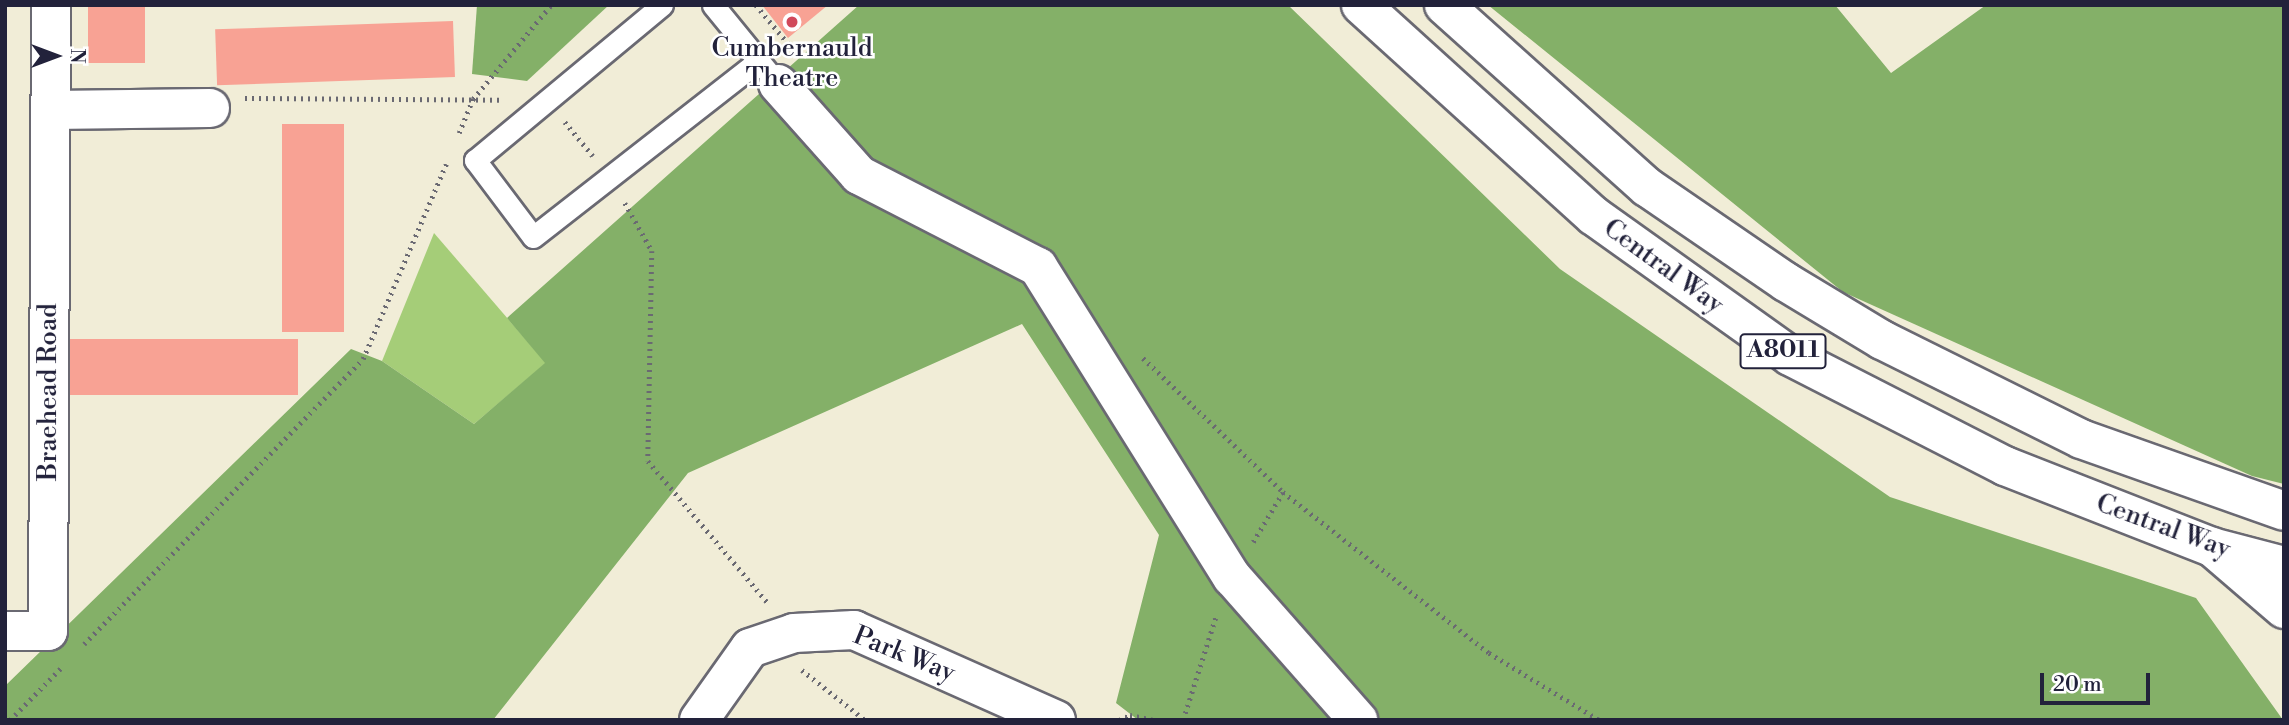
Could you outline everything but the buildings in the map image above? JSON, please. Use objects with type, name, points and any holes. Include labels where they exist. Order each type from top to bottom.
[{"type":"street","name":"Braehead Road","points":[[5,631],[48,631],[51,5]]},
{"type":"street","name":"Central Way","points":[[1361,5],[1594,216],[1790,356],[2005,466],[2211,547],[2284,566]]},
{"type":"street","name":"Central Way","points":[[1444,5],[1647,187],[1797,289],[2081,439],[2284,511]]},
{"type":"street","points":[[779,68],[859,176],[1038,267],[1232,577],[1358,720]]},
{"type":"street","points":[[51,110],[225,104]]},
{"type":"street","points":[[2211,547],[2284,608]]},
{"type":"street","name":"Park Way","points":[[699,720],[750,648],[794,633],[854,630],[1056,720]]},
{"type":"lane","points":[[662,5],[549,103],[475,160],[533,237],[611,178],[779,68],[713,5]]},
{"type":"path","points":[[77,652],[363,359],[473,99],[551,5]]},
{"type":"path","points":[[756,5],[779,68]]},
{"type":"path","points":[[225,104],[473,99],[549,103],[611,178],[652,251],[648,461],[794,633],[802,670],[865,720]]},
{"type":"path","points":[[1283,492],[1489,653],[1600,720]]},
{"type":"path","points":[[10,720],[67,661]]},
{"type":"path","points":[[1119,720],[1130,715],[1153,720]]},
{"type":"green space","points":[[477,5],[609,5],[527,81],[472,74]]},
{"type":"green space","points":[[859,5],[1288,5],[1560,269],[1890,497],[2196,598],[2283,720],[1138,720],[1116,703],[1159,535],[1022,324],[688,473],[493,720],[5,720],[5,686],[351,349],[382,361],[474,424],[545,363],[507,318]]},
{"type":"green space","points":[[1488,5],[1835,5],[1891,73],[1986,5],[2284,5],[2284,484],[2252,476],[1843,292]]},
{"type":"green space","points":[[434,233],[546,363],[474,424],[382,361]]},
{"type":"place","name":"Cumbernauld Theatre","points":[[792,22]]}]
